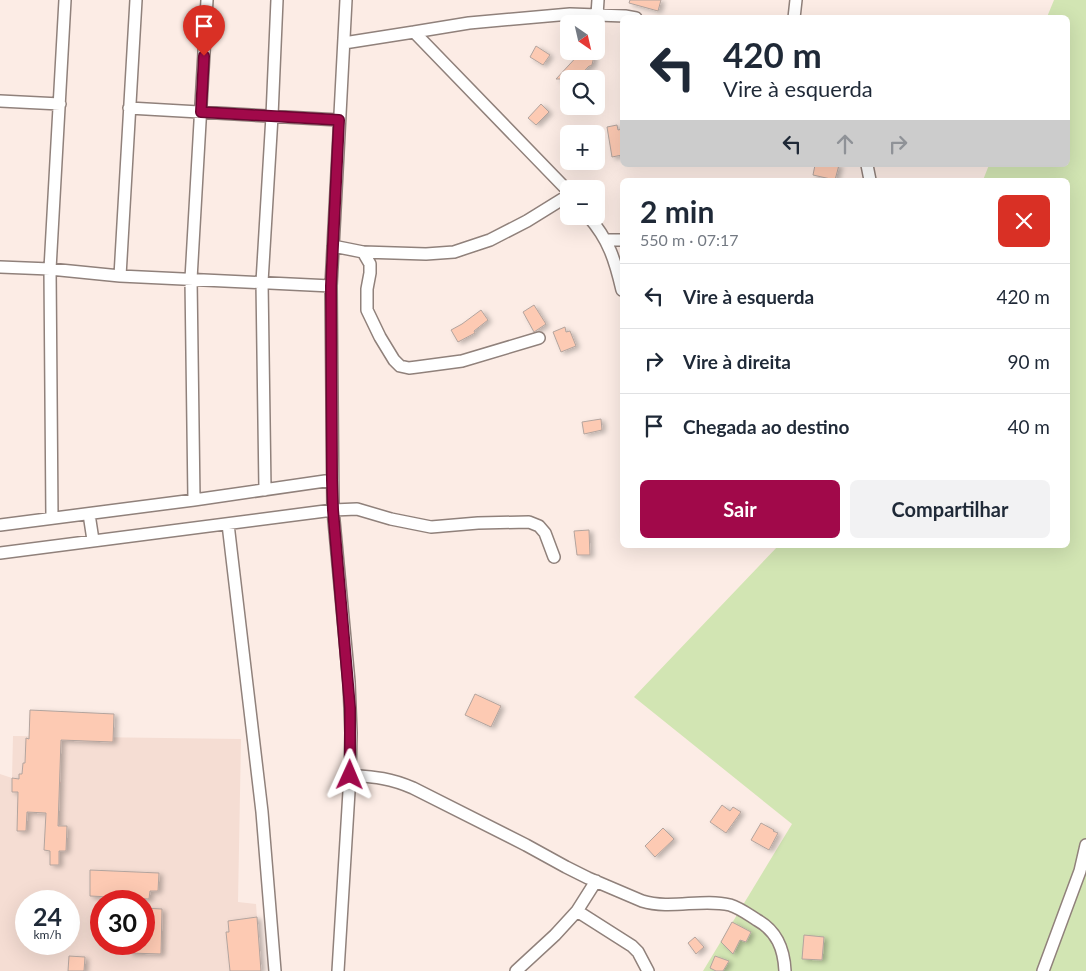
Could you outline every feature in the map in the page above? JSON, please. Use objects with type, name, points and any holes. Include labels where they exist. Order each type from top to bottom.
[{"type":"street","points":[[52,518],[50,269],[65,0]]},
{"type":"street","points":[[120,276],[136,0]]},
{"type":"street","points":[[194,500],[191,279],[207,0]]},
{"type":"street","points":[[265,490],[262,282],[277,0]]},
{"type":"street","points":[[338,971],[350,775],[350,708],[333,510],[331,286],[346,0]]},
{"type":"street","points":[[344,43],[469,23],[570,14],[597,15],[598,0]]},
{"type":"street","points":[[794,15],[796,0]]},
{"type":"street","points":[[605,15],[620,16]]},
{"type":"street","points":[[414,32],[560,184]]},
{"type":"street","points":[[0,101],[60,104]]},
{"type":"street","points":[[129,108],[339,120]]},
{"type":"street","points":[[333,246],[363,252],[426,254],[454,252],[490,240],[526,221],[560,199]]},
{"type":"street","points":[[595,225],[606,240],[620,283]]},
{"type":"street","points":[[606,240],[620,240]]},
{"type":"street","points":[[363,252],[370,264],[367,310],[380,337],[394,360],[400,366],[409,368],[462,361],[539,338]]},
{"type":"street","points":[[0,267],[50,269],[120,276],[331,286]]},
{"type":"street","points":[[0,525],[332,480]]},
{"type":"street","points":[[0,553],[333,510],[358,509],[392,519],[431,527],[478,523],[529,522],[539,526],[545,533],[554,557]]},
{"type":"street","points":[[89,514],[93,540]]},
{"type":"street","points":[[228,524],[262,812],[275,971]]},
{"type":"street","points":[[350,775],[398,781],[566,867],[642,901],[733,906],[765,924],[770,930],[782,950],[786,971]]},
{"type":"street","points":[[1043,971],[1080,872],[1086,845]]},
{"type":"street","points":[[516,971],[555,936],[577,911],[596,881]]},
{"type":"street","points":[[577,911],[632,946],[638,952],[648,971]]},
{"type":"shaded area","points":[[13,736],[241,739],[238,902],[256,904],[261,971],[0,971],[0,774],[12,778]]},
{"type":"green space","points":[[1054,0],[1086,0],[1086,971],[703,971],[792,824],[634,697],[776,548],[1070,548],[1070,178],[984,178],[988,167],[1070,167],[1070,15],[1048,15]]},
{"type":"building","points":[[630,0],[661,0],[658,11],[629,3]]},
{"type":"building","points":[[536,46],[550,55],[543,65],[530,57]]},
{"type":"building","points":[[574,60],[593,60],[592,65],[585,70],[564,70]]},
{"type":"building","points":[[541,104],[549,112],[536,125],[528,118]]},
{"type":"building","points":[[617,125],[618,130],[620,130],[620,155],[612,157],[607,127]]},
{"type":"building","points":[[815,167],[838,167],[836,178],[813,175]]},
{"type":"building","points":[[534,305],[546,324],[534,332],[523,312]]},
{"type":"building","points":[[481,310],[488,320],[474,331],[475,333],[458,342],[451,330]]},
{"type":"building","points":[[565,327],[566,332],[570,331],[576,346],[561,352],[553,332]]},
{"type":"building","points":[[601,419],[602,430],[584,434],[582,422]]},
{"type":"building","points":[[589,530],[590,555],[577,555],[574,531]]},
{"type":"building","points":[[475,694],[501,706],[491,727],[465,715]]},
{"type":"building","points":[[30,710],[114,714],[113,742],[61,740],[58,826],[67,826],[66,851],[59,851],[59,865],[50,865],[50,851],[44,850],[46,813],[27,812],[26,831],[17,831],[18,792],[12,792],[12,778],[19,779],[19,774],[22,774],[23,763],[25,763],[26,738],[29,739]]},
{"type":"building","points":[[722,805],[730,811],[733,807],[741,812],[726,833],[710,822]]},
{"type":"building","points":[[761,823],[778,833],[769,850],[751,840]]},
{"type":"building","points":[[663,828],[674,839],[655,857],[645,846]]},
{"type":"building","points":[[90,870],[159,873],[158,891],[90,890]]},
{"type":"building","points":[[155,909],[162,909],[161,954],[155,954]]},
{"type":"building","points":[[257,917],[261,971],[230,971],[226,932],[229,932],[228,921]]},
{"type":"building","points":[[732,922],[751,932],[746,942],[740,940],[733,954],[721,942]]},
{"type":"building","points":[[804,935],[824,937],[822,960],[802,959]]},
{"type":"building","points":[[695,937],[704,947],[696,954],[688,943]]},
{"type":"building","points":[[69,956],[85,957],[84,971],[68,971]]},
{"type":"building","points":[[715,956],[729,961],[723,971],[716,971],[710,968]]},
{"type":"route","points":[[204,56],[201,112],[339,120],[331,286],[332,480],[350,708],[350,775]]}]
